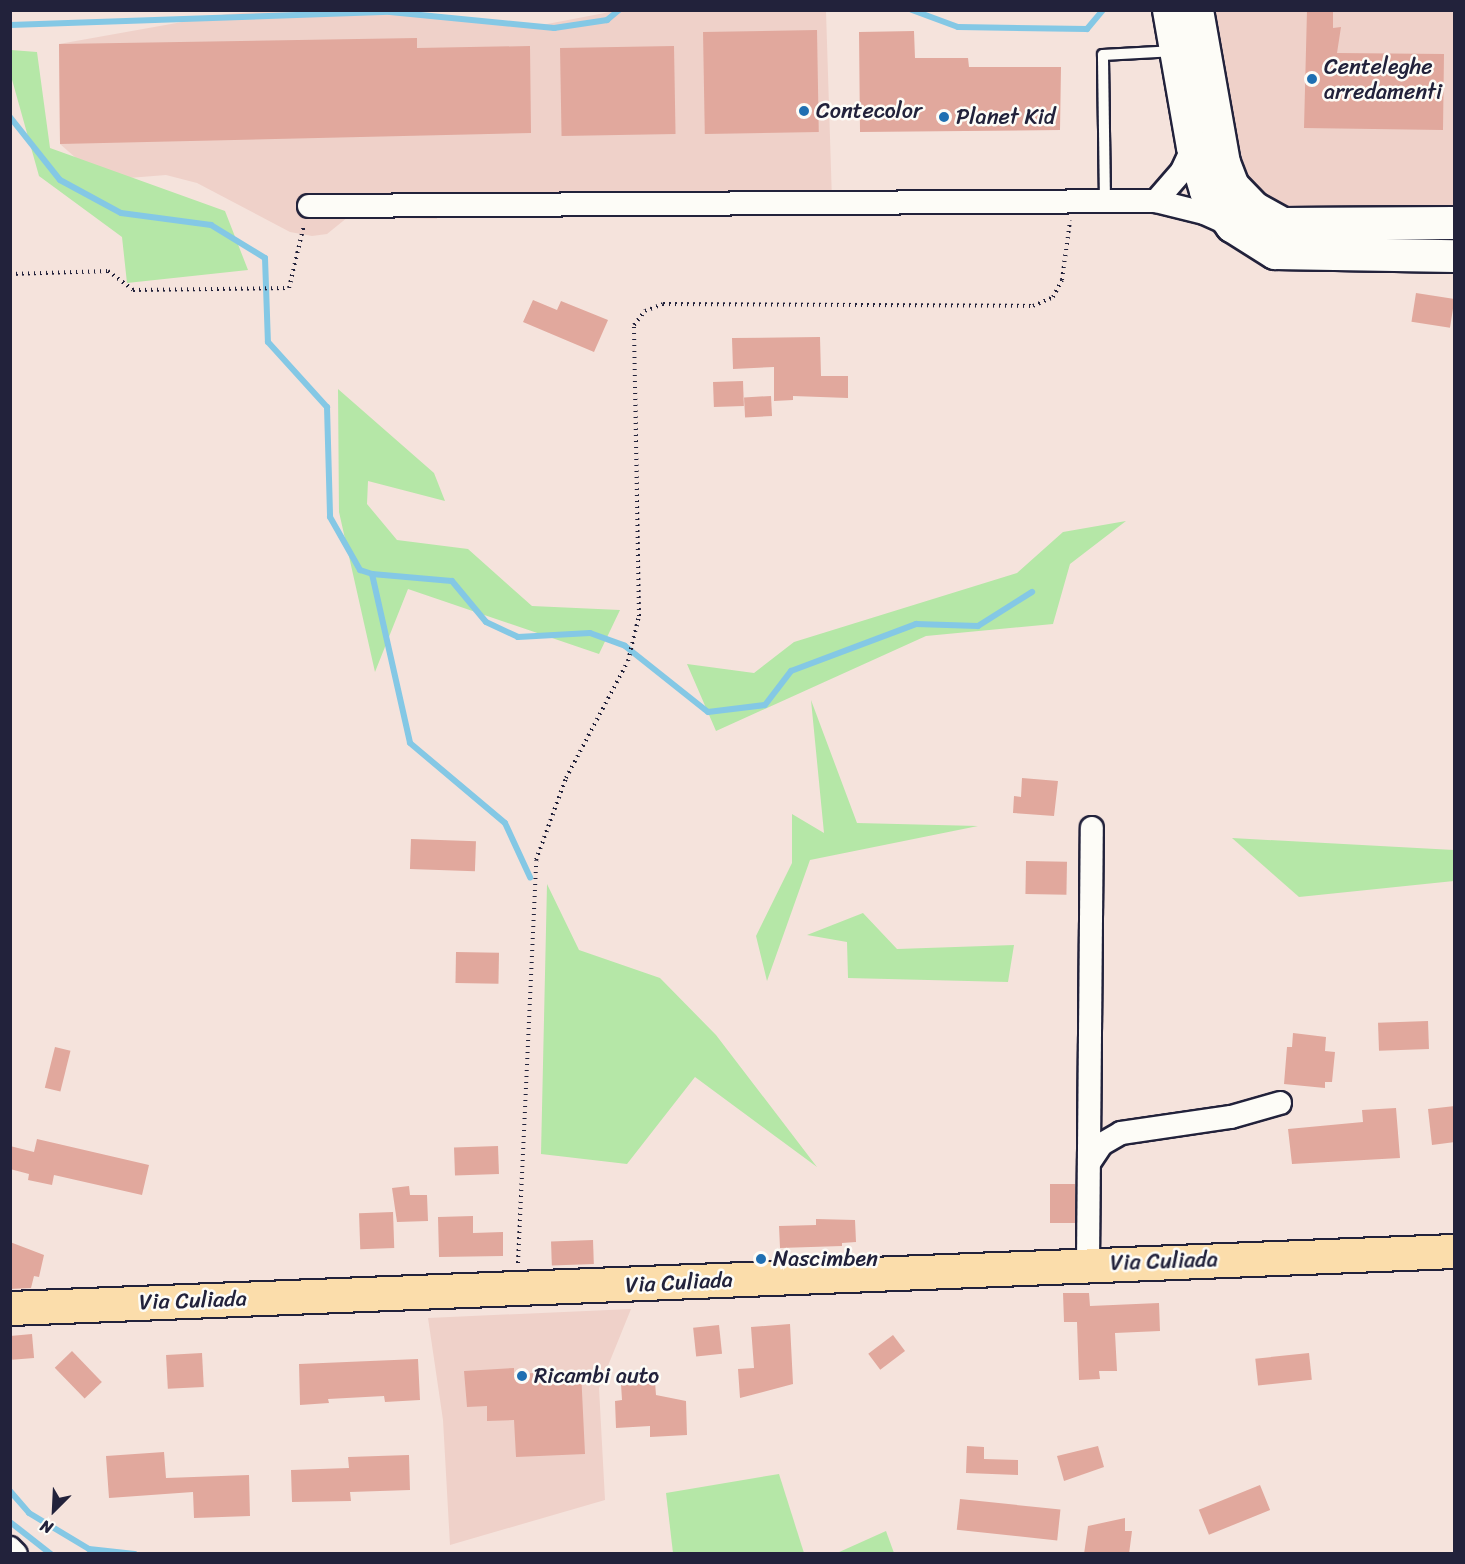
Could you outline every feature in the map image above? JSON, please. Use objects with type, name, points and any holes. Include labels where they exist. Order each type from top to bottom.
[{"type":"main road","name":"Via Culiada","points":[[10,1308],[517,1289],[1088,1263],[1455,1251]]},
{"type":"street","points":[[1169,10],[1189,49],[1233,186],[1254,208],[1283,224],[1385,240],[1455,256]]},
{"type":"street","points":[[1197,10],[1189,49],[1192,147],[1206,191],[1232,226]]},
{"type":"street","points":[[1156,201],[1182,171],[1192,147]]},
{"type":"street","points":[[309,206],[1156,201],[1204,213],[1232,226],[1275,253],[1385,240],[1455,223]]},
{"type":"street","points":[[1088,1263],[1092,828]]},
{"type":"street","points":[[1089,1163],[1102,1144],[1121,1133],[1231,1117],[1280,1103]]},
{"type":"street","points":[[10,1548],[16,1554]]},
{"type":"lane","points":[[1105,202],[1103,55],[1189,49]]},
{"type":"path","points":[[517,1289],[536,860],[566,778],[628,661],[639,616],[634,325],[645,311],[663,304],[1033,306],[1053,297],[1062,280],[1073,202]]},
{"type":"path","points":[[10,274],[108,271],[133,290],[289,288],[309,206]]},
{"type":"shaded area","points":[[272,11],[386,11],[542,25],[615,11],[826,11],[832,201],[436,204],[437,219],[348,217],[327,234],[312,236],[290,232],[197,183],[166,175],[116,179],[84,165],[60,144],[59,44],[227,14]]},
{"type":"shaded area","points":[[1212,11],[1454,11],[1454,215],[1293,219],[1247,183]]},
{"type":"shaded area","points":[[631,1309],[599,1388],[605,1500],[450,1545],[443,1420],[428,1318]]},
{"type":"green space","points":[[11,50],[37,52],[50,148],[225,211],[248,270],[127,283],[122,237],[39,176],[11,76]]},
{"type":"green space","points":[[338,389],[434,473],[445,501],[368,481],[367,504],[397,540],[468,549],[532,606],[620,610],[599,654],[408,589],[375,672],[339,512]]},
{"type":"green space","points":[[1126,521],[1070,564],[1053,624],[926,636],[716,731],[687,664],[754,673],[794,642],[1017,573],[1063,532]]},
{"type":"green space","points":[[811,700],[857,823],[978,826],[810,860],[767,981],[756,936],[792,863],[792,814],[824,833]]},
{"type":"green space","points":[[1232,838],[1454,850],[1454,881],[1299,897]]},
{"type":"green space","points":[[547,884],[579,950],[660,978],[716,1035],[817,1167],[695,1077],[627,1164],[541,1154]]},
{"type":"green space","points":[[863,913],[897,949],[1014,945],[1008,982],[848,978],[847,942],[807,935]]},
{"type":"green space","points":[[779,1474],[804,1553],[673,1553],[666,1493]]},
{"type":"green space","points":[[886,1531],[894,1553],[837,1553]]},
{"type":"building","points":[[1307,10],[1333,10],[1333,28],[1341,27],[1337,53],[1444,54],[1443,130],[1304,128]]},
{"type":"building","points":[[817,30],[819,132],[705,134],[703,32]]},
{"type":"building","points":[[914,31],[915,58],[968,58],[969,67],[1061,67],[1060,130],[860,132],[859,32]]},
{"type":"building","points":[[417,38],[417,48],[530,46],[531,133],[60,144],[59,44]]},
{"type":"building","points":[[674,46],[676,134],[562,136],[560,48]]},
{"type":"building","points":[[1416,293],[1454,299],[1450,328],[1411,322]]},
{"type":"building","points":[[533,300],[557,310],[561,301],[608,320],[594,352],[523,322]]},
{"type":"building","points":[[820,337],[821,376],[848,376],[848,398],[793,396],[793,400],[774,401],[774,367],[733,369],[732,338]]},
{"type":"building","points":[[743,381],[744,406],[714,407],[713,382]]},
{"type":"building","points":[[771,396],[772,416],[745,417],[744,397]]},
{"type":"building","points":[[1022,778],[1058,781],[1054,816],[1013,813],[1014,796],[1021,797]]},
{"type":"building","points":[[411,839],[476,841],[475,871],[410,869]]},
{"type":"building","points":[[1026,861],[1067,862],[1066,895],[1025,894]]},
{"type":"building","points":[[456,952],[499,953],[498,984],[455,983]]},
{"type":"building","points":[[1428,1021],[1429,1049],[1379,1051],[1378,1023]]},
{"type":"building","points":[[1293,1033],[1326,1037],[1325,1051],[1335,1052],[1332,1082],[1325,1082],[1325,1088],[1284,1084],[1287,1047],[1292,1047]]},
{"type":"building","points":[[55,1047],[71,1051],[60,1092],[45,1088]]},
{"type":"building","points":[[1455,1106],[1455,1142],[1432,1145],[1428,1109]]},
{"type":"building","points":[[1396,1108],[1400,1158],[1292,1164],[1288,1129],[1363,1122],[1362,1110]]},
{"type":"building","points":[[37,1139],[149,1165],[142,1195],[54,1175],[52,1185],[28,1180],[29,1174],[10,1169],[10,1146],[34,1152]]},
{"type":"building","points":[[498,1146],[499,1174],[455,1176],[454,1148]]},
{"type":"building","points":[[1050,1184],[1075,1184],[1075,1223],[1050,1223]]},
{"type":"building","points":[[409,1186],[410,1195],[427,1195],[428,1221],[397,1222],[392,1188]]},
{"type":"building","points":[[393,1212],[394,1248],[360,1249],[359,1213]]},
{"type":"building","points":[[473,1216],[473,1233],[503,1232],[503,1256],[439,1257],[438,1217]]},
{"type":"building","points":[[816,1219],[855,1220],[856,1242],[842,1243],[842,1246],[780,1248],[779,1226],[816,1225]]},
{"type":"building","points":[[593,1240],[594,1264],[552,1265],[551,1241]]},
{"type":"building","points":[[10,1242],[44,1255],[39,1277],[34,1276],[31,1288],[10,1289]]},
{"type":"building","points":[[1063,1293],[1089,1293],[1090,1306],[1159,1303],[1160,1331],[1115,1333],[1117,1371],[1099,1371],[1100,1379],[1079,1380],[1077,1322],[1064,1322]]},
{"type":"building","points":[[790,1324],[793,1384],[740,1398],[738,1369],[754,1368],[751,1327]]},
{"type":"building","points":[[719,1325],[722,1354],[696,1357],[693,1328]]},
{"type":"building","points":[[32,1334],[34,1358],[12,1360],[10,1336]]},
{"type":"building","points":[[893,1335],[905,1351],[880,1370],[868,1354]]},
{"type":"building","points":[[72,1351],[102,1382],[85,1399],[55,1368]]},
{"type":"building","points":[[202,1353],[204,1387],[168,1389],[166,1355]]},
{"type":"building","points":[[1309,1353],[1312,1380],[1258,1385],[1255,1359]]},
{"type":"building","points":[[418,1359],[420,1400],[385,1402],[384,1396],[328,1399],[329,1403],[300,1405],[299,1364]]},
{"type":"building","points":[[514,1368],[514,1374],[581,1371],[585,1454],[516,1457],[514,1420],[487,1421],[487,1406],[467,1407],[464,1371]]},
{"type":"building","points":[[655,1382],[656,1395],[686,1401],[687,1435],[650,1437],[650,1426],[616,1428],[615,1401],[622,1400],[621,1384]]},
{"type":"building","points":[[967,1446],[984,1447],[984,1459],[1018,1460],[1018,1475],[966,1473]]},
{"type":"building","points":[[1098,1446],[1104,1467],[1064,1481],[1057,1456]]},
{"type":"building","points":[[164,1452],[166,1478],[249,1475],[250,1516],[194,1518],[193,1492],[109,1498],[106,1456]]},
{"type":"building","points":[[409,1455],[410,1490],[350,1492],[351,1501],[292,1502],[291,1470],[349,1468],[348,1457]]},
{"type":"building","points":[[1260,1485],[1270,1510],[1209,1535],[1199,1510]]},
{"type":"building","points":[[960,1499],[1060,1510],[1057,1540],[957,1530]]},
{"type":"building","points":[[1125,1518],[1125,1531],[1132,1531],[1129,1554],[1084,1554],[1088,1526]]},
{"type":"waterway","points":[[10,25],[390,12],[554,28],[607,20],[619,10]]},
{"type":"waterway","points":[[912,10],[958,27],[1087,29],[1103,10]]},
{"type":"waterway","points":[[10,117],[60,180],[121,213],[211,225],[265,258],[268,342],[327,407],[330,517],[360,570],[372,574],[452,581],[486,622],[518,637],[590,633],[625,646],[708,712],[765,705],[791,671],[916,624],[978,626],[1032,592]]},
{"type":"waterway","points":[[372,574],[410,743],[505,823],[530,877]]},
{"type":"waterway","points":[[10,1491],[29,1513],[89,1549],[135,1554]]},
{"type":"waterway","points":[[10,1522],[51,1554]]},
{"type":"place","name":"Centeleghe arredamenti","points":[[1312,79]]},
{"type":"place","name":"Contecolor","points":[[804,111]]},
{"type":"place","name":"Planet Kid","points":[[944,117]]},
{"type":"place","name":"Nascimben","points":[[761,1259]]},
{"type":"place","name":"Ricambi auto","points":[[522,1376]]}]
